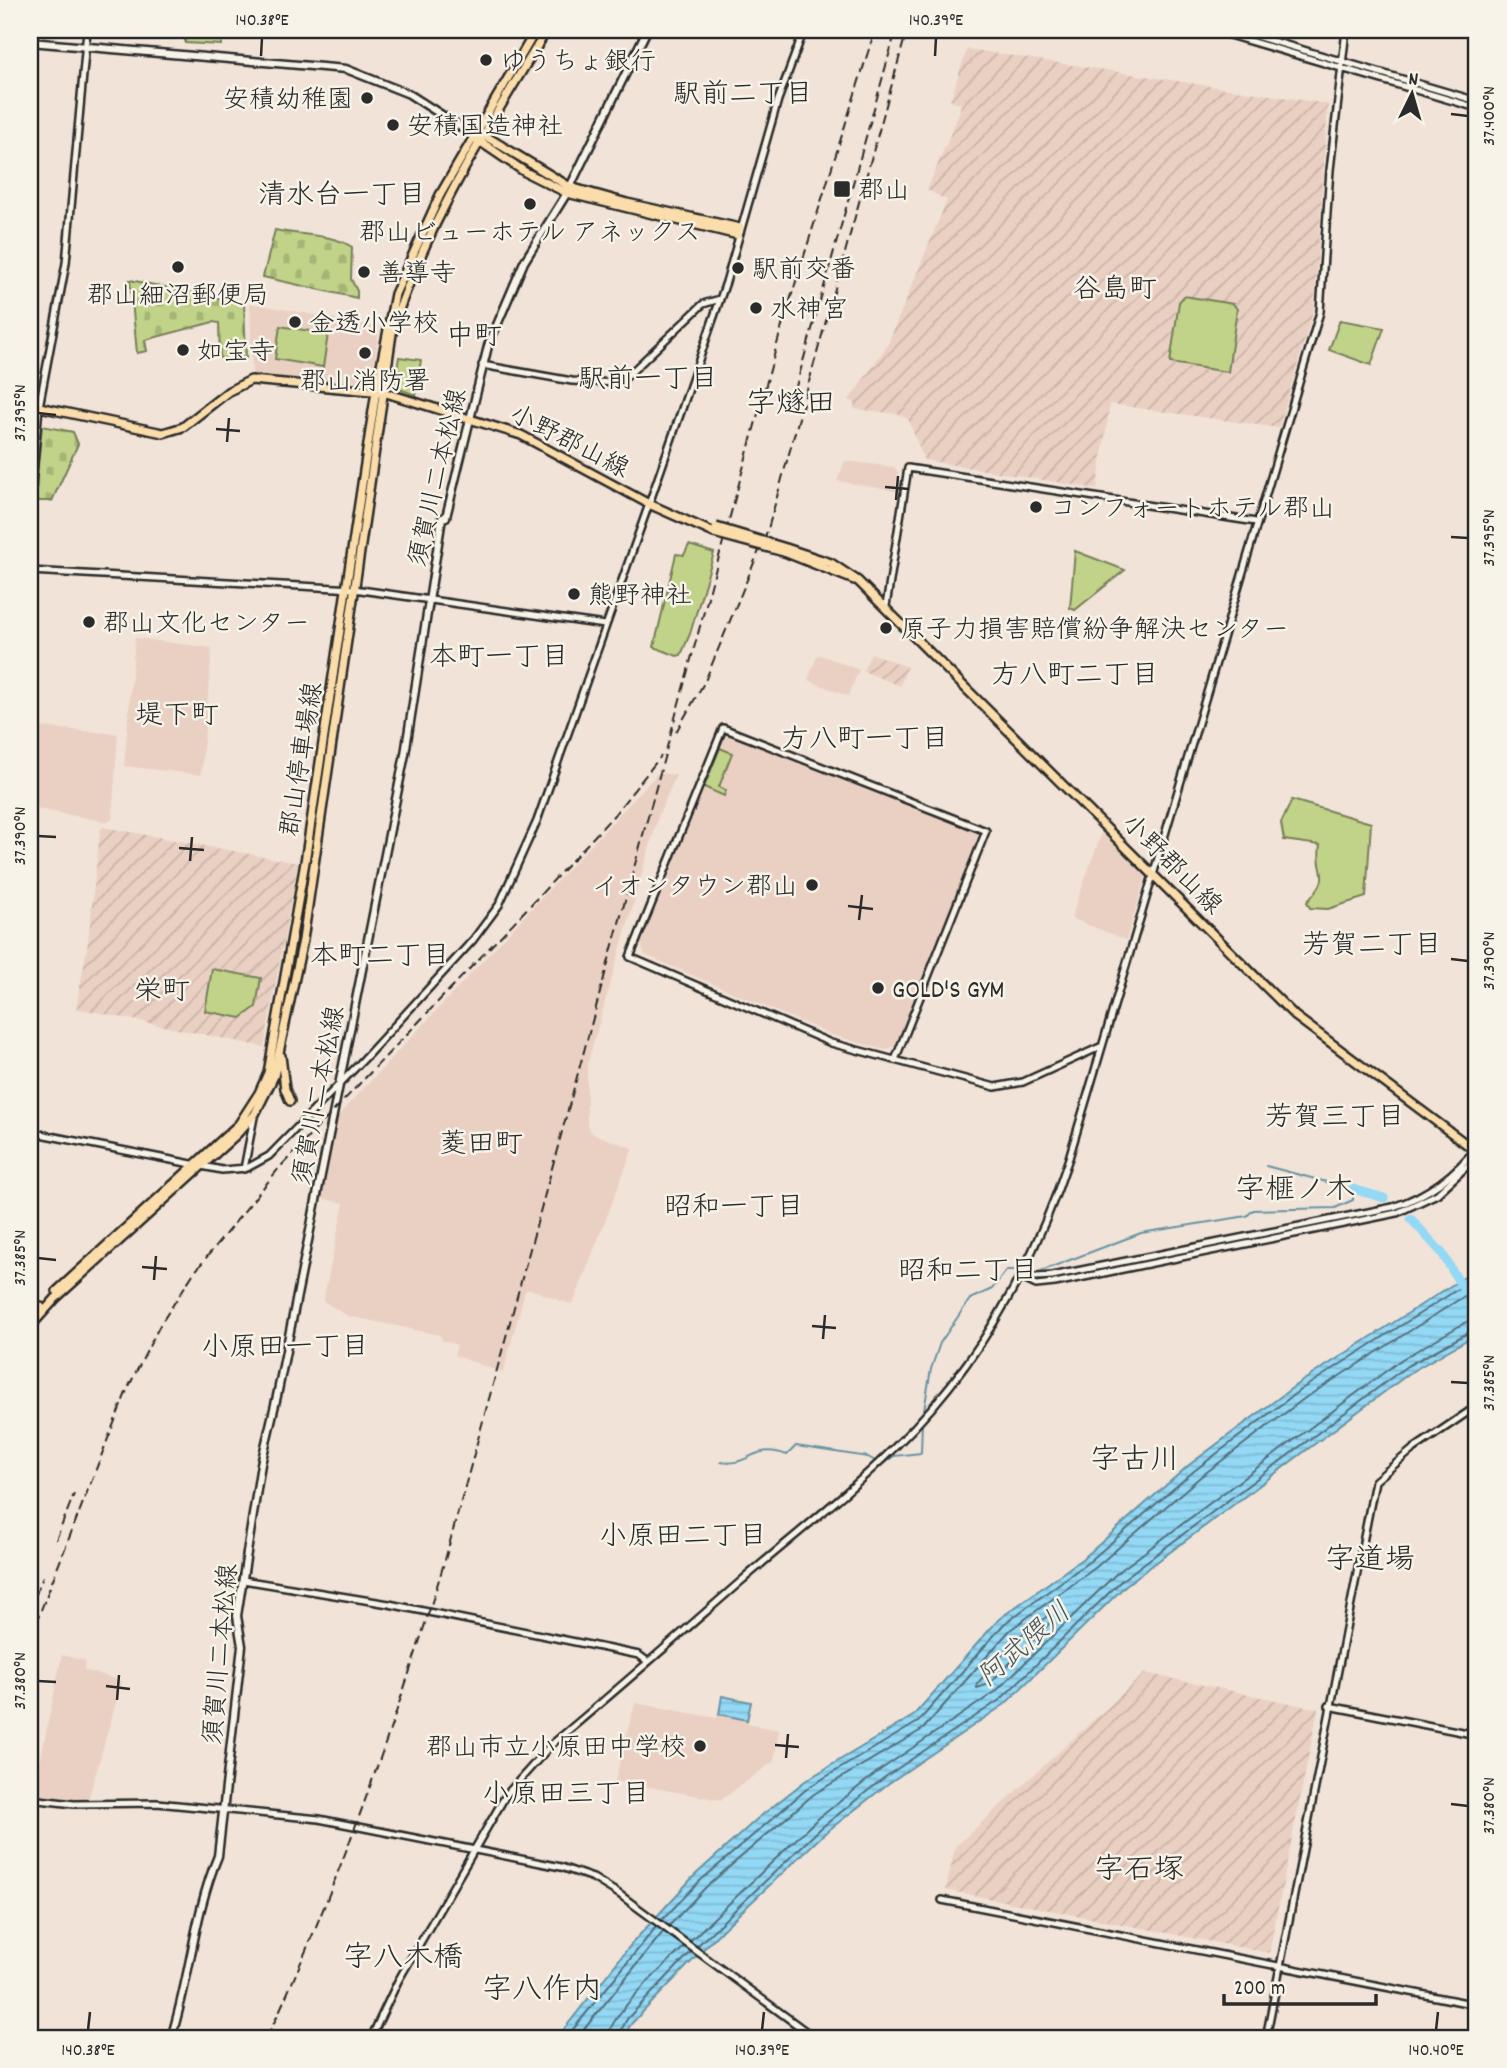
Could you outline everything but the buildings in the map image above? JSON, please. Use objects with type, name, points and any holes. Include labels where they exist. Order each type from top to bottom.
[{"type":"main road","name":"郡山停車場線","points":[[30,1327],[57,1298],[201,1167],[255,1114],[266,1096],[280,1052],[303,940],[395,294],[426,222],[536,30]]},
{"type":"main road","points":[[475,139],[482,134],[547,30]]},
{"type":"main road","name":"須賀川二本松線","points":[[171,2038],[183,2000],[209,1876],[218,1856],[241,1656],[237,1616],[261,1464],[280,1381],[405,754],[442,518],[446,517],[482,365],[524,262],[569,190],[647,30]]},
{"type":"main road","points":[[30,42],[346,69],[409,94],[475,139],[569,190],[739,232]]},
{"type":"main road","points":[[482,134],[569,190]]},
{"type":"main road","name":"小野郡山線","points":[[30,405],[163,433],[183,427],[226,393],[251,380],[380,391],[471,417],[528,438],[649,504],[694,522],[831,563],[858,581],[886,606],[1309,1029],[1476,1151]]},
{"type":"main road","name":"郡山停車場線","points":[[30,1319],[239,1124],[268,1073],[351,589]]},
{"type":"main road","points":[[280,1052],[285,1088],[290,1101]]},
{"type":"street","points":[[30,508],[39,407],[66,263],[87,30]]},
{"type":"street","points":[[30,1132],[201,1167],[244,1169],[269,1156],[339,1084],[473,940],[499,905],[537,821],[649,504],[720,299],[778,100],[804,30]]},
{"type":"street","points":[[1212,30],[1477,108]]},
{"type":"street","points":[[1235,30],[1477,101]]},
{"type":"street","points":[[370,2038],[398,1982],[506,1795],[529,1767],[647,1661],[897,1446],[959,1375],[995,1324],[1021,1278],[1059,1189],[1323,298],[1329,170],[1346,30]]},
{"type":"street","points":[[482,365],[572,381],[620,383],[703,304],[720,299]]},
{"type":"street","points":[[886,606],[908,468],[1256,522]]},
{"type":"street","points":[[30,565],[30,571],[351,589],[605,625]]},
{"type":"street","points":[[895,1060],[986,831],[723,728],[630,957],[831,1043],[895,1060],[1004,1088],[1100,1047]]},
{"type":"street","points":[[244,1169],[255,1114]]},
{"type":"street","points":[[1021,1278],[1052,1276],[1394,1207],[1432,1189],[1476,1151]]},
{"type":"street","points":[[1266,2038],[1375,1481],[1412,1450],[1477,1406]]},
{"type":"street","points":[[243,1580],[398,1606],[639,1655],[647,1661]]},
{"type":"street","points":[[1329,1706],[1477,1735]]},
{"type":"street","points":[[30,1799],[74,1804],[157,1803],[319,1819],[540,1862],[603,1883],[816,2038]]},
{"type":"street","points":[[942,1900],[1477,2005]]},
{"type":"shaded area","points":[[967,49],[1328,104],[1314,308],[1279,428],[1110,404],[1097,489],[924,460],[908,419],[898,414],[854,409],[855,403],[849,400],[887,346],[947,200],[927,190],[958,116],[961,104],[950,101]]},
{"type":"shaded area","points":[[250,303],[379,327],[372,384],[252,375]]},
{"type":"shaded area","points":[[845,461],[894,467],[898,472],[896,491],[837,481]]},
{"type":"shaded area","points":[[135,638],[212,648],[201,775],[124,766]]},
{"type":"shaded area","points":[[871,653],[907,667],[900,686],[863,671]]},
{"type":"shaded area","points":[[818,654],[859,670],[848,696],[808,680]]},
{"type":"shaded area","points":[[30,726],[118,734],[112,819],[108,822],[38,809],[30,783]]},
{"type":"shaded area","name":"イオンタウン郡山","points":[[725,732],[981,833],[897,1045],[885,1050],[832,1035],[645,955],[640,943]]},
{"type":"shaded area","points":[[658,773],[676,775],[659,814],[587,1065],[587,1125],[593,1134],[633,1148],[574,1302],[570,1304],[530,1289],[525,1291],[503,1373],[454,1355],[457,1345],[442,1340],[440,1335],[348,1316],[323,1301],[344,1203],[319,1198],[336,1118]]},
{"type":"shaded area","points":[[103,827],[298,863],[264,1047],[76,1008],[88,942],[100,831]]},
{"type":"shaded area","points":[[1102,832],[1146,876],[1126,940],[1071,918]]},
{"type":"shaded area","points":[[62,1655],[85,1661],[84,1670],[122,1681],[89,1797],[85,1801],[33,1795]]},
{"type":"shaded area","points":[[1145,1673],[1318,1709],[1269,1953],[946,1890],[955,1847]]},
{"type":"shaded area","name":"郡山市立小原田中学校","points":[[722,1696],[752,1702],[748,1724],[779,1730],[774,1761],[721,1800],[615,1781],[635,1703],[717,1718]]},
{"type":"green space","points":[[185,30],[222,30],[221,45],[185,43]]},
{"type":"green space","points":[[275,230],[325,237],[352,247],[351,279],[357,291],[357,298],[263,277]]},
{"type":"green space","points":[[130,280],[244,303],[246,358],[220,358],[219,323],[213,322],[145,340],[147,351],[137,353]]},
{"type":"green space","points":[[1184,296],[1233,304],[1237,309],[1228,372],[1170,363],[1179,302]]},
{"type":"green space","points":[[1340,320],[1384,328],[1371,365],[1329,350]]},
{"type":"green space","points":[[280,326],[328,334],[323,367],[275,359]]},
{"type":"green space","points":[[399,357],[421,360],[415,395],[394,387]]},
{"type":"green space","points":[[42,426],[73,432],[78,444],[52,501],[34,501]]},
{"type":"green space","points":[[689,545],[714,553],[690,634],[681,655],[677,656],[654,647],[676,554],[684,555]]},
{"type":"green space","points":[[1075,551],[1125,570],[1075,610],[1070,608]]},
{"type":"green space","points":[[720,748],[732,753],[719,787],[726,790],[724,796],[704,787]]},
{"type":"green space","points":[[1292,800],[1371,823],[1366,897],[1328,909],[1310,908],[1307,902],[1322,879],[1320,845],[1284,840],[1281,823]]},
{"type":"green space","points":[[212,969],[261,978],[256,1007],[241,1018],[205,1011]]},
{"type":"water","name":"阿武隈川","points":[[1477,1269],[1477,1334],[1411,1372],[1126,1585],[1005,1704],[889,1783],[825,1833],[722,1930],[632,2023],[622,2038],[557,2038],[634,1941],[694,1876],[757,1819],[805,1781],[913,1716],[999,1619],[1086,1556],[1189,1465],[1296,1385]]},
{"type":"water","points":[[722,1696],[751,1702],[747,1720],[719,1714]]},
{"type":"waterway","points":[[1025,1272],[1033,1274],[1141,1233],[1247,1216],[1253,1210],[1335,1208],[1353,1200],[1353,1189],[1266,1166]]},
{"type":"waterway","points":[[1353,1189],[1384,1198]]},
{"type":"waterway","points":[[1411,1219],[1442,1253],[1463,1289]]},
{"type":"waterway","points":[[923,1416],[931,1369],[940,1343],[970,1299],[992,1289],[1007,1270],[1019,1270]]},
{"type":"waterway","points":[[882,1465],[894,1456],[921,1453],[922,1422]]},
{"type":"waterway","points":[[721,1462],[731,1463],[766,1451],[787,1455],[796,1446],[868,1457],[877,1462]]},
{"type":"railway","points":[[267,2038],[342,1862],[406,1682],[445,1560],[782,326],[875,30]]},
{"type":"railway","points":[[795,390],[896,30]]},
{"type":"railway","points":[[676,732],[705,681],[768,529],[907,30]]},
{"type":"railway","points":[[30,1638],[127,1390],[160,1325],[193,1274],[280,1167],[539,896],[614,815],[661,756]]},
{"type":"railway","points":[[56,1540],[74,1494]]},
{"type":"railway","points":[[30,1609],[43,1576]]},
{"type":"place","name":"ゆうちょ銀行","points":[[486,60]]},
{"type":"place","name":"安積幼稚園","points":[[367,98]]},
{"type":"place","name":"安積国造神社","points":[[393,125]]},
{"type":"place","name":"郡山","points":[[842,189]]},
{"type":"place","name":"郡山ビューホテル アネックス","points":[[530,204]]},
{"type":"place","name":"郡山細沼郵便局","points":[[178,267]]},
{"type":"place","name":"駅前交番","points":[[738,268]]},
{"type":"place","name":"善導寺","points":[[364,272]]},
{"type":"place","name":"水神宮","points":[[756,308]]},
{"type":"place","name":"金透小学校","points":[[295,322]]},
{"type":"place","name":"如宝寺","points":[[183,350]]},
{"type":"place","name":"郡山消防署","points":[[365,353]]},
{"type":"place","name":"コンフォートホテル郡山","points":[[1036,507]]},
{"type":"place","name":"熊野神社","points":[[574,594]]},
{"type":"place","name":"郡山文化センター","points":[[89,622]]},
{"type":"place","name":"原子力損害賠償紛争解決センター","points":[[886,628]]},
{"type":"place","name":"イオンタウン郡山","points":[[812,885]]},
{"type":"place","name":"GOLD'S GYM","points":[[878,988]]},
{"type":"place","name":"郡山市立小原田中学校","points":[[700,1746]]},
{"type":"district","name":"駅前二丁目","points":[[743,92]]},
{"type":"district","name":"清水台一丁目","points":[[342,193]]},
{"type":"district","name":"谷島町","points":[[1115,287]]},
{"type":"district","name":"中町","points":[[474,334]]},
{"type":"district","name":"駅前一丁目","points":[[648,377]]},
{"type":"district","name":"字燧田","points":[[791,402]]},
{"type":"district","name":"本町一丁目","points":[[499,655]]},
{"type":"district","name":"方八町二丁目","points":[[1075,673]]},
{"type":"district","name":"堤下町","points":[[177,713]]},
{"type":"district","name":"方八町一丁目","points":[[865,737]]},
{"type":"district","name":"芳賀二丁目","points":[[1372,943]]},
{"type":"district","name":"本町二丁目","points":[[380,954]]},
{"type":"district","name":"栄町","points":[[162,989]]},
{"type":"district","name":"芳賀三丁目","points":[[1335,1115]]},
{"type":"district","name":"菱田町","points":[[481,1142]]},
{"type":"district","name":"字榧ノ木","points":[[1295,1188]]},
{"type":"district","name":"昭和一丁目","points":[[734,1205]]},
{"type":"district","name":"昭和二丁目","points":[[968,1269]]},
{"type":"district","name":"小原田一丁目","points":[[285,1345]]},
{"type":"district","name":"字古川","points":[[1135,1458]]},
{"type":"district","name":"小原田二丁目","points":[[683,1534]]},
{"type":"district","name":"字道場","points":[[1370,1558]]},
{"type":"district","name":"小原田三丁目","points":[[566,1792]]},
{"type":"district","name":"字石塚","points":[[1139,1868]]},
{"type":"district","name":"字八木橋","points":[[403,1956]]},
{"type":"district","name":"字八作内","points":[[542,1988]]}]
